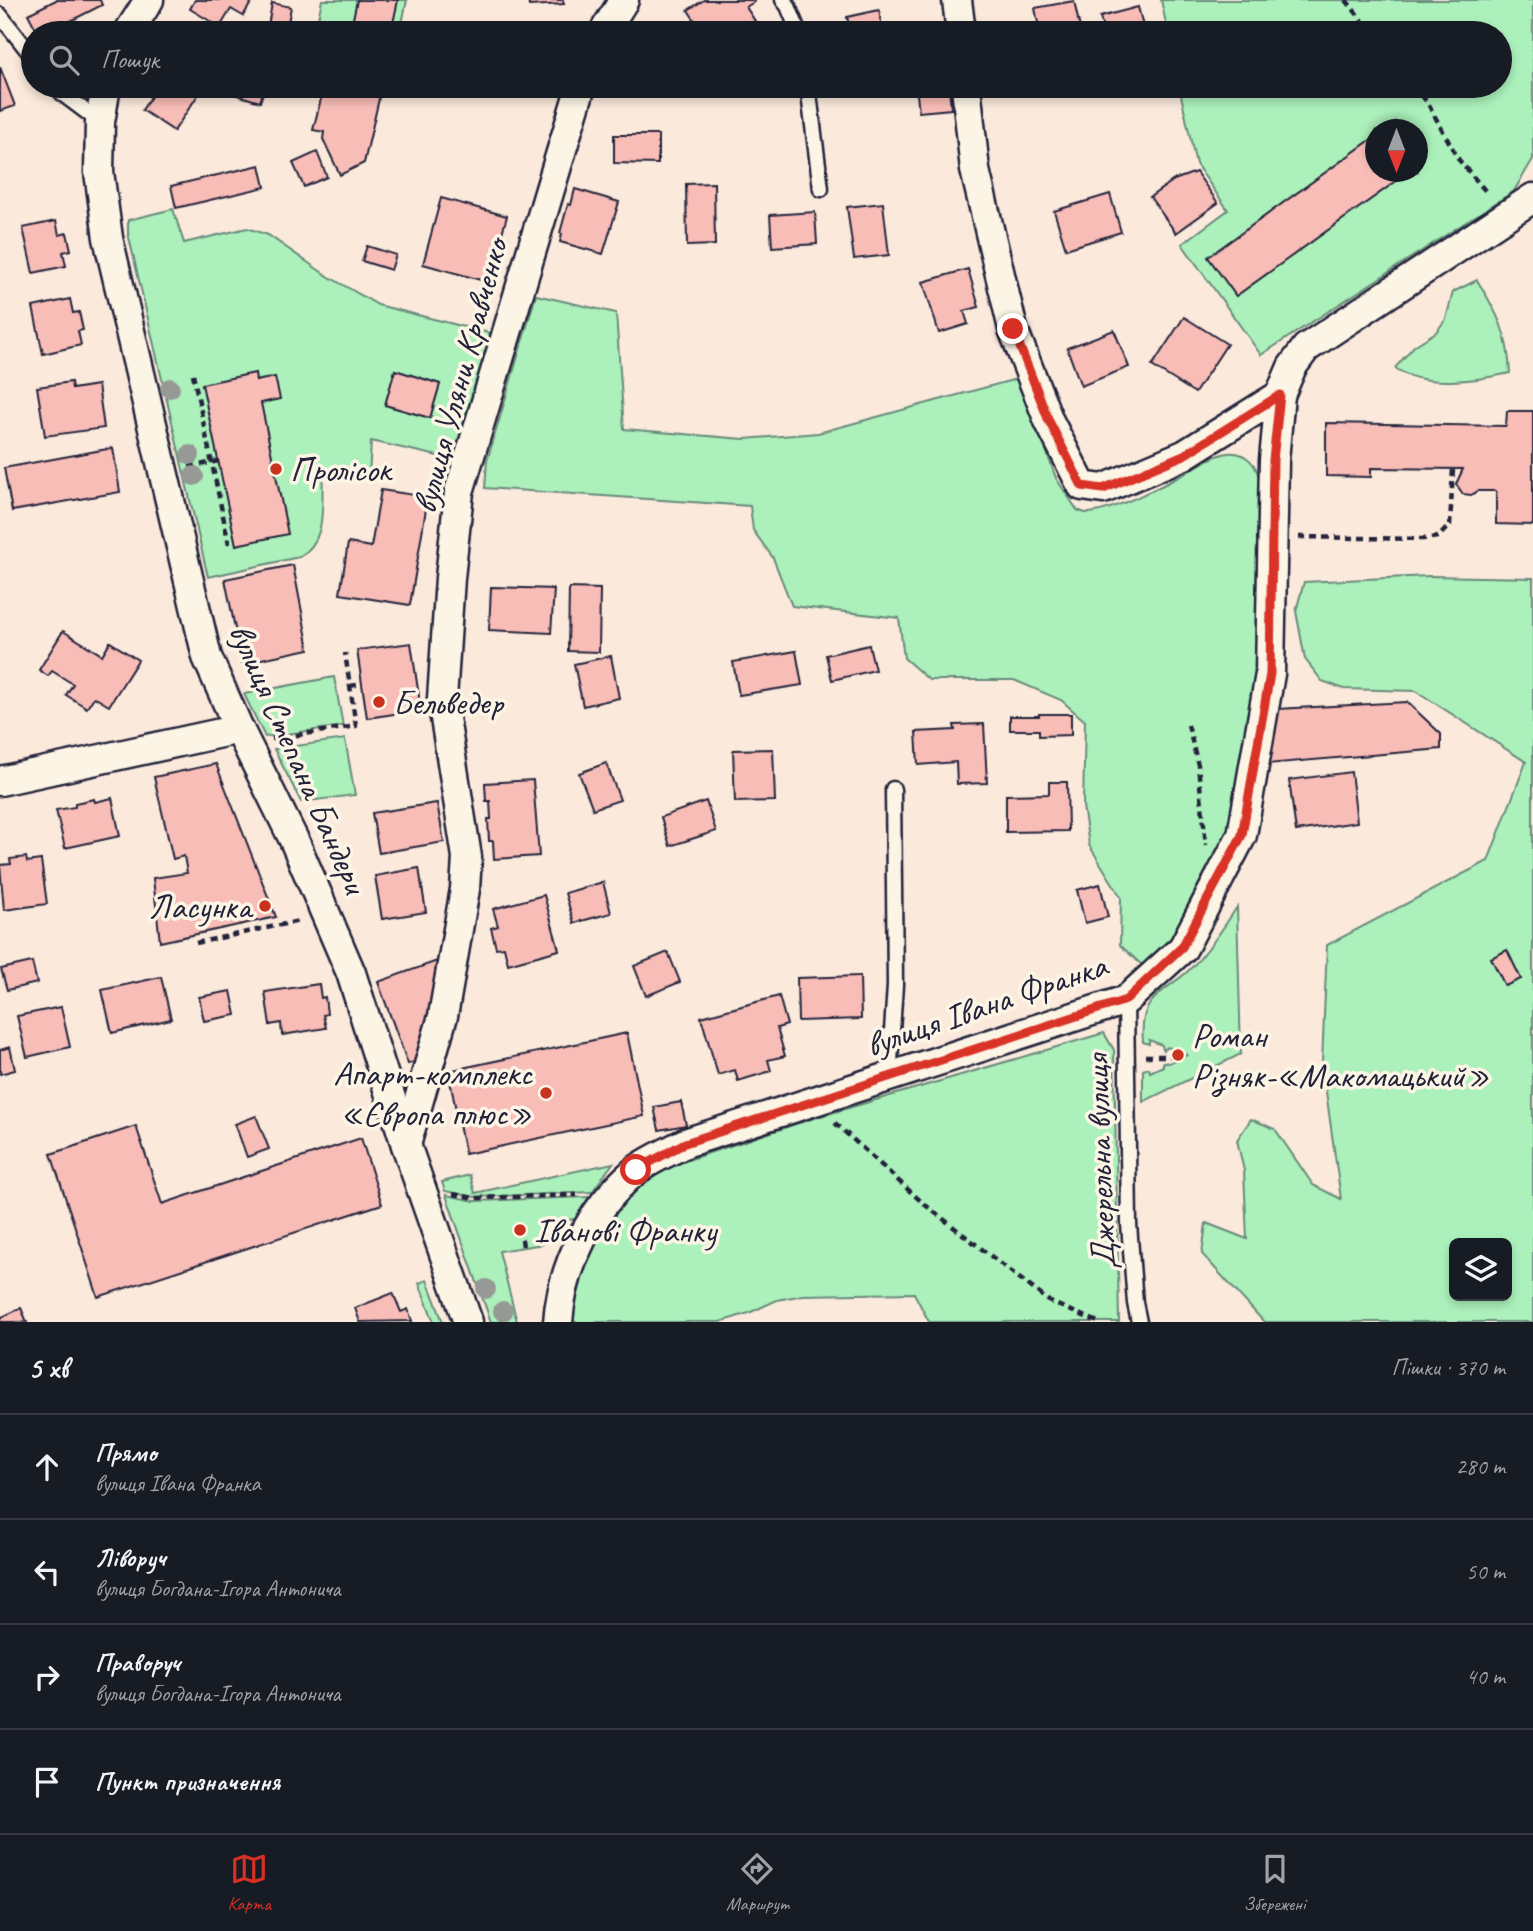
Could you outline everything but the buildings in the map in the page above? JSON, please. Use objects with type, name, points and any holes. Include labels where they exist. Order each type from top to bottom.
[{"type":"street","points":[[136,21],[149,0]]},
{"type":"street","points":[[611,21],[624,0]]},
{"type":"street","points":[[957,0],[960,21]]},
{"type":"street","name":"вулиця Степана Бандери","points":[[104,98],[100,122],[99,172],[108,238],[207,657],[239,729],[295,840],[351,973],[406,1145],[468,1322]]},
{"type":"street","name":"вулиця Уляни Кравченко","points":[[406,1145],[443,1016],[465,889],[467,857],[442,699],[459,492],[577,98]]},
{"type":"street","points":[[967,98],[975,170],[1013,329],[1049,421],[1082,486],[1103,489],[1184,455],[1280,395]]},
{"type":"street","name":"вулиця Івана Франка","points":[[558,1322],[572,1259],[599,1208],[636,1170],[685,1143],[1126,1000],[1182,947],[1242,835],[1270,674],[1273,460],[1280,395],[1292,367],[1306,348],[1533,198]]},
{"type":"street","points":[[0,781],[239,729]]},
{"type":"lane","points":[[783,0],[794,21]]},
{"type":"lane","points":[[0,15],[21,42]]},
{"type":"lane","points":[[68,98],[100,122]]},
{"type":"lane","points":[[809,98],[821,189]]},
{"type":"lane","points":[[889,1077],[895,985],[893,789]]},
{"type":"lane","name":"Джерельна вулиця","points":[[1126,1000],[1129,1224],[1139,1322]]},
{"type":"path","points":[[1346,0],[1362,21]]},
{"type":"path","points":[[1424,98],[1459,160],[1506,216]]},
{"type":"path","points":[[192,374],[229,544]]},
{"type":"path","points":[[196,466],[219,461]]},
{"type":"path","points":[[1272,536],[1423,540],[1438,537],[1450,525],[1452,469]]},
{"type":"path","points":[[270,739],[356,726],[345,653]]},
{"type":"path","points":[[350,686],[362,684]]},
{"type":"path","points":[[1188,725],[1198,765],[1210,896]]},
{"type":"path","points":[[196,943],[307,919]]},
{"type":"path","points":[[812,1100],[852,1141],[924,1204],[1050,1302],[1098,1322]]},
{"type":"path","points":[[442,1192],[475,1198],[578,1195]]},
{"type":"path","points":[[522,1239],[523,1247]]},
{"type":"green space","points":[[322,0],[407,0],[403,21],[318,21]]},
{"type":"green space","points":[[1161,0],[1533,0],[1533,159],[1514,191],[1261,355],[1182,244],[1228,210],[1196,164],[1182,98],[1512,98],[1512,21],[1165,21]]},
{"type":"green space","points":[[173,209],[184,243],[247,228],[268,235],[326,275],[378,305],[493,334],[456,455],[442,457],[371,441],[369,478],[323,476],[319,532],[308,550],[299,557],[208,577],[128,233],[128,220]],"holes":[[[395,370],[440,384],[430,418],[385,405]]]},
{"type":"green space","points":[[1477,280],[1501,324],[1510,373],[1467,380],[1436,381],[1407,375],[1395,368],[1414,346],[1436,332],[1446,319],[1453,292]]},
{"type":"green space","points":[[536,295],[616,313],[624,429],[744,439],[818,433],[1020,378],[1056,478],[1077,510],[1082,512],[1097,512],[1122,504],[1222,454],[1241,454],[1250,461],[1257,471],[1260,483],[1260,670],[1231,829],[1171,942],[1144,967],[1120,945],[1121,897],[1089,845],[1083,806],[1085,721],[1061,700],[1014,680],[929,680],[904,658],[899,618],[792,606],[773,558],[753,530],[750,506],[485,488],[487,461]]},
{"type":"green space","points":[[1429,576],[1533,578],[1533,1322],[1264,1322],[1202,1254],[1206,1223],[1247,1239],[1244,1171],[1237,1140],[1251,1119],[1275,1129],[1313,1185],[1341,1199],[1322,1063],[1327,945],[1488,861],[1526,762],[1416,691],[1344,689],[1322,681],[1305,659],[1296,611],[1304,582]]},
{"type":"green space","points":[[334,677],[343,726],[265,737],[244,694]]},
{"type":"green space","points":[[345,739],[355,795],[301,802],[274,749]]},
{"type":"green space","points":[[1237,907],[1241,1054],[1143,1102],[1143,1070],[1149,1068],[1150,1072],[1163,1066],[1163,1062],[1169,1063],[1187,1055],[1168,1047],[1163,1050],[1162,1045],[1149,1040],[1149,1044],[1143,1042],[1145,1013],[1157,995],[1187,972],[1201,957]]},
{"type":"green space","points":[[1104,1033],[1114,1050],[1119,1322],[929,1322],[914,1293],[803,1295],[777,1300],[720,1322],[571,1322],[587,1259],[615,1209],[652,1172],[811,1119]]},
{"type":"green space","points":[[613,1163],[592,1192],[475,1197],[445,1191],[442,1182],[470,1175],[475,1193]]},
{"type":"green space","points":[[446,1195],[475,1201],[589,1197],[575,1219],[541,1224],[545,1239],[543,1244],[499,1251],[517,1322],[491,1322]]},
{"type":"green space","points":[[427,1280],[443,1322],[434,1322],[419,1283]]},
{"type":"place","name":"Пролісок","points":[[276,469]]},
{"type":"place","name":"Бельведер","points":[[379,702]]},
{"type":"place","name":"Ласунка","points":[[265,906]]},
{"type":"place","name":"Роман Різняк-«Макомацький»","points":[[1178,1055]]},
{"type":"place","name":"Апарт-комплекс «Європа плюс»","points":[[546,1093]]},
{"type":"place","name":"Іванові Франку","points":[[520,1230]]},
{"type":"route","points":[[636,1170],[685,1143],[1126,1000],[1182,947],[1242,835],[1270,674],[1273,460],[1280,395],[1184,455],[1103,489],[1082,486],[1049,421],[1013,329]]}]
